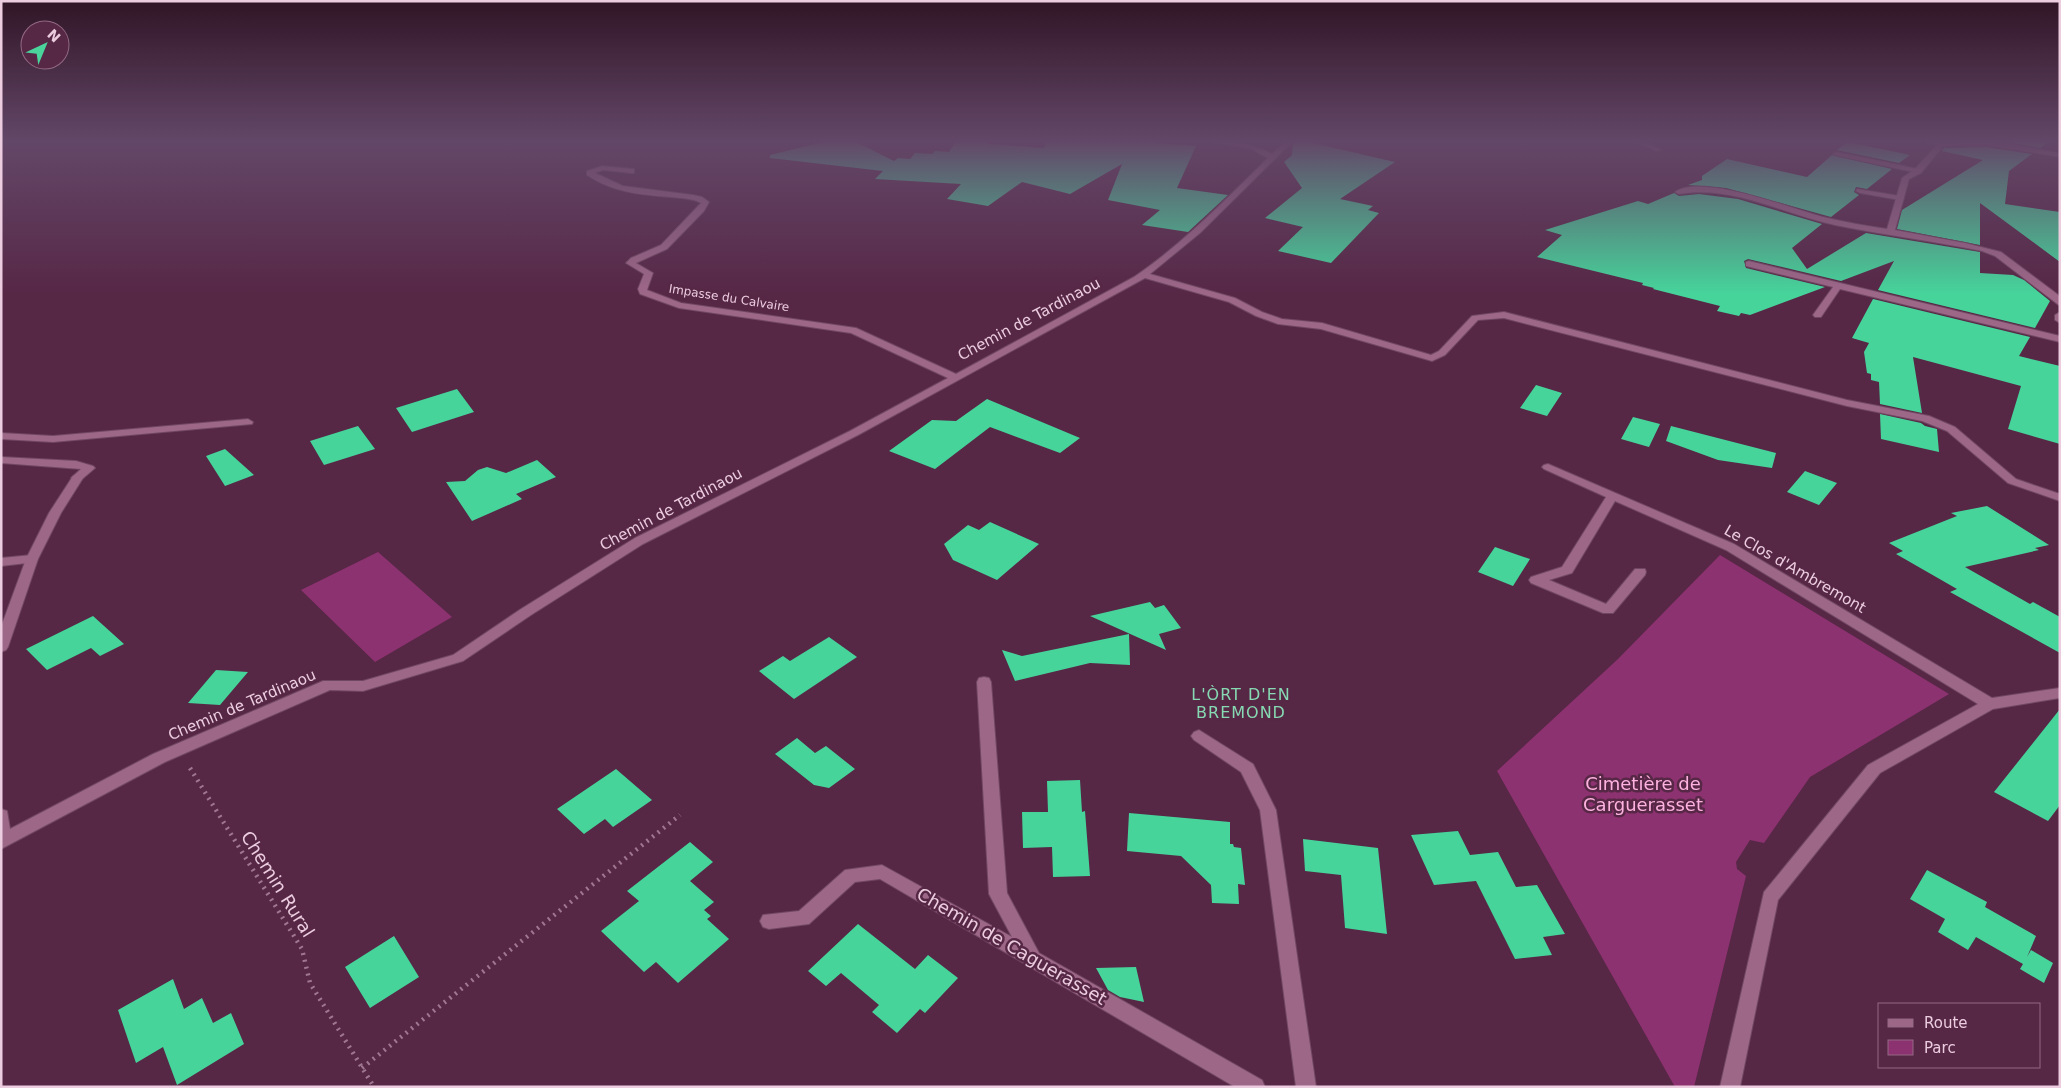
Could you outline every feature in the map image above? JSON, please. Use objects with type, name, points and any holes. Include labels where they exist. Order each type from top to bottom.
[{"type":"street","name":"Impasse du Calvaire","points":[[654,192],[695,198],[705,202],[701,209],[664,247],[630,263],[649,273],[642,289],[643,292],[679,305],[853,330],[955,378]]},
{"type":"street","name":"Chemin de Tardinaou","points":[[2,841],[159,758],[328,685],[363,686],[458,658],[526,612],[639,541],[854,433],[1144,275],[1158,266],[1208,222],[1238,192]]},
{"type":"street","points":[[1722,192],[1785,207],[1830,221],[1965,245],[1998,254],[2054,296],[2060,303]]},
{"type":"street","points":[[1864,192],[1900,198]]},
{"type":"street","points":[[1890,233],[1902,192]]},
{"type":"street","points":[[1749,264],[2060,339]]},
{"type":"street","points":[[1144,275],[1232,300],[1259,314],[1281,322],[1322,326],[1432,358],[1442,354],[1475,318],[1504,315],[1847,403],[1926,418],[1951,429],[2012,481],[2060,498]]},
{"type":"street","points":[[1818,315],[1838,286]]},
{"type":"street","points":[[2060,315],[2060,320]]},
{"type":"street","points":[[1,436],[53,439],[248,422]]},
{"type":"street","points":[[1,460],[76,464],[89,468],[77,478],[55,513],[32,559],[1,647]]},
{"type":"street","name":"Le Clos d'Ambremont","points":[[1548,467],[1730,547],[1990,704]]},
{"type":"street","points":[[1612,496],[1567,570],[1536,580],[1608,610],[1640,572]]},
{"type":"street","points":[[1,562],[32,559]]},
{"type":"street","points":[[984,682],[998,894],[1032,958]]},
{"type":"street","points":[[1730,1087],[1770,896],[1874,769],[1990,704],[2060,693]]},
{"type":"street","points":[[1200,736],[1247,768],[1268,810],[1306,1087]]},
{"type":"street","points":[[1,816],[2,841]]},
{"type":"street","name":"Chemin de Caguerasset","points":[[769,921],[803,918],[851,875],[882,872],[1255,1087]]},
{"type":"path","name":"Chemin Rural","points":[[182,749],[191,770],[302,949],[310,983],[374,1087]]},
{"type":"path","points":[[362,1068],[680,815]]},
{"type":"green space","points":[[378,552],[452,617],[375,662],[301,590]]},
{"type":"green space","name":"Cimetière de Carguerasset","points":[[1720,555],[1949,694],[1810,777],[1764,843],[1750,840],[1736,862],[1737,869],[1746,876],[1694,1087],[1675,1087],[1497,771],[1618,659]]},
{"type":"building","points":[[954,192],[1008,192],[988,206],[947,199]]},
{"type":"building","points":[[1111,192],[1204,192],[1228,195],[1188,232],[1142,225],[1160,210],[1108,200]]},
{"type":"building","points":[[1297,192],[1351,192],[1340,199],[1373,206],[1368,210],[1379,213],[1331,263],[1278,251],[1303,227],[1265,218]]},
{"type":"building","points":[[1740,192],[1854,192],[1859,195],[1831,217]]},
{"type":"building","points":[[1932,192],[2006,192],[2005,204],[2060,212],[2060,262],[1980,203],[1980,245],[1897,229],[1902,210]]},
{"type":"building","points":[[1674,193],[1679,196],[1699,194],[1738,199],[1822,224],[1792,248],[1807,269],[1866,233],[1980,252],[1980,273],[2013,275],[2024,280],[2050,301],[2035,328],[1878,290],[1894,261],[1841,281],[1748,259],[1744,261],[1746,268],[1825,287],[1750,315],[1741,313],[1739,316],[1717,311],[1720,306],[1653,289],[1642,285],[1643,283],[1537,257],[1562,235],[1545,230],[1638,201],[1648,204]]},
{"type":"building","points":[[1873,299],[2030,337],[2019,356],[2060,366],[2060,444],[2008,429],[2021,386],[1913,357],[1922,413],[1880,404],[1879,382],[1871,380],[1871,374],[1867,373],[1864,352],[1869,343],[1852,338]]},
{"type":"building","points":[[1536,385],[1562,393],[1547,416],[1520,408]]},
{"type":"building","points":[[457,389],[474,412],[412,432],[396,408]]},
{"type":"building","points":[[987,399],[1080,438],[1060,453],[990,427],[935,469],[889,451],[932,420],[956,421]]},
{"type":"building","points":[[1880,414],[1921,423],[1937,429],[1939,452],[1881,439]]},
{"type":"building","points":[[1633,417],[1660,424],[1649,447],[1621,439]]},
{"type":"building","points":[[358,426],[375,449],[324,465],[310,441]]},
{"type":"building","points":[[1671,426],[1776,453],[1772,468],[1718,460],[1666,441]]},
{"type":"building","points":[[225,449],[254,475],[225,486],[206,456]]},
{"type":"building","points":[[537,460],[556,477],[516,494],[522,499],[472,521],[446,482],[465,481],[478,470],[487,467],[506,473]]},
{"type":"building","points":[[1805,471],[1837,483],[1819,505],[1787,492]]},
{"type":"building","points":[[1987,506],[2049,545],[2035,548],[2039,550],[1965,567],[2030,604],[2033,602],[2060,617],[2060,653],[1950,592],[1957,589],[1896,554],[1903,551],[1889,543],[1957,516],[1951,513]]},
{"type":"building","points":[[990,522],[1039,544],[997,580],[953,560],[944,544],[968,525],[979,530]]},
{"type":"building","points":[[1495,547],[1530,559],[1513,586],[1478,572]]},
{"type":"building","points":[[1150,602],[1155,608],[1164,605],[1181,628],[1159,634],[1166,650],[1090,616]]},
{"type":"building","points":[[93,616],[124,644],[100,656],[91,648],[47,670],[26,649]]},
{"type":"building","points":[[1129,634],[1130,665],[1090,663],[1015,681],[1002,650],[1022,656]]},
{"type":"building","points":[[829,637],[857,657],[794,699],[759,671],[783,656],[790,661]]},
{"type":"building","points":[[216,670],[248,672],[220,705],[188,703]]},
{"type":"building","points":[[2060,709],[2060,805],[2048,821],[1994,792]]},
{"type":"building","points":[[797,738],[815,753],[826,746],[855,769],[829,788],[814,785],[775,754]]},
{"type":"building","points":[[616,769],[652,800],[613,827],[605,819],[584,834],[557,809]]},
{"type":"building","points":[[1080,780],[1082,812],[1085,811],[1090,876],[1053,877],[1052,847],[1023,848],[1022,812],[1048,812],[1047,781]]},
{"type":"building","points":[[1129,813],[1230,822],[1230,844],[1241,848],[1245,885],[1238,884],[1239,904],[1212,903],[1211,885],[1181,856],[1127,851]]},
{"type":"building","points":[[1458,831],[1470,855],[1498,852],[1516,887],[1537,885],[1565,934],[1543,937],[1552,955],[1515,959],[1476,881],[1434,885],[1411,835]]},
{"type":"building","points":[[1303,839],[1378,848],[1387,934],[1345,928],[1341,875],[1305,871]]},
{"type":"building","points":[[690,842],[713,862],[690,881],[714,902],[704,910],[711,916],[707,919],[729,939],[678,983],[656,962],[644,972],[601,931],[639,901],[627,891]]},
{"type":"building","points":[[1927,870],[1987,902],[1985,907],[2036,936],[2027,957],[2031,950],[2053,963],[2044,983],[2020,969],[2023,964],[1976,937],[1968,950],[1938,932],[1945,919],[1910,899]]},
{"type":"building","points":[[858,924],[915,969],[928,955],[958,978],[925,1013],[920,1009],[897,1033],[872,1012],[879,1005],[841,973],[826,986],[808,971]]},
{"type":"building","points":[[394,936],[419,977],[370,1008],[345,967]]},
{"type":"building","points":[[1136,967],[1144,1002],[1120,997],[1108,990],[1096,968]]},
{"type":"building","points":[[173,979],[184,1009],[202,998],[213,1023],[231,1013],[244,1044],[177,1085],[163,1047],[136,1063],[118,1010]]},
{"type":"district","name":"L'ÒRT D'EN BREMOND","points":[[1241,703]]}]
